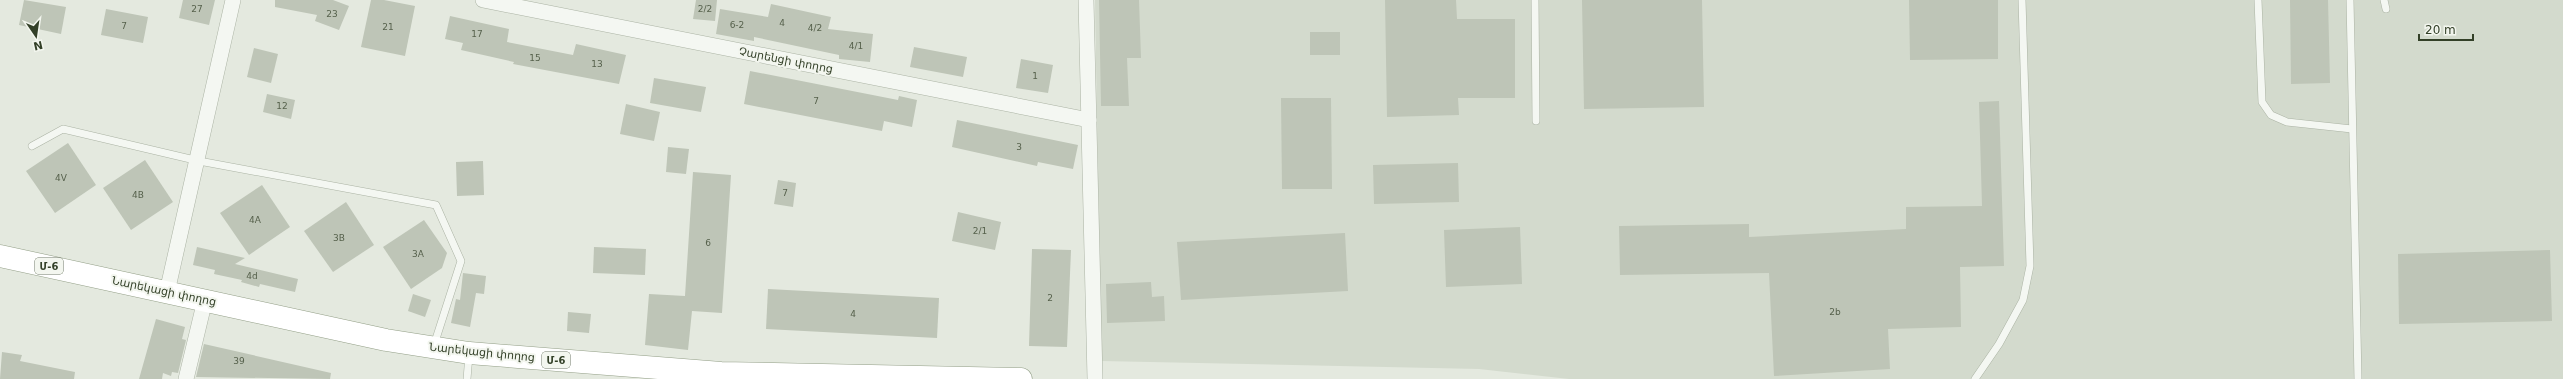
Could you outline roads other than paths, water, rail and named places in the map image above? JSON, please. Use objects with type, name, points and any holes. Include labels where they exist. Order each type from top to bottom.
[{"type":"highway","name":"Նարեկացի փողոց","points":[[0,256],[386,340],[469,353],[666,374],[720,373],[1021,379]]},
{"type":"street","points":[[167,292],[199,161],[233,0]]},
{"type":"street","name":"Չարենցի փողոց","points":[[483,0],[1089,120]]},
{"type":"street","points":[[1086,0],[1095,379]]},
{"type":"street","points":[[186,379],[205,300]]},
{"type":"lane","points":[[1535,0],[1536,121]]},
{"type":"lane","points":[[1975,379],[1999,344],[2023,300],[2030,266],[2022,0]]},
{"type":"lane","points":[[2258,0],[2262,102],[2271,115],[2287,122],[2352,128]]},
{"type":"lane","points":[[2350,0],[2358,379]]},
{"type":"lane","points":[[2384,0],[2386,9]]},
{"type":"lane","points":[[32,146],[63,129],[199,161],[436,205],[461,261],[433,347]]},
{"type":"lane","points":[[467,379],[469,353]]}]
